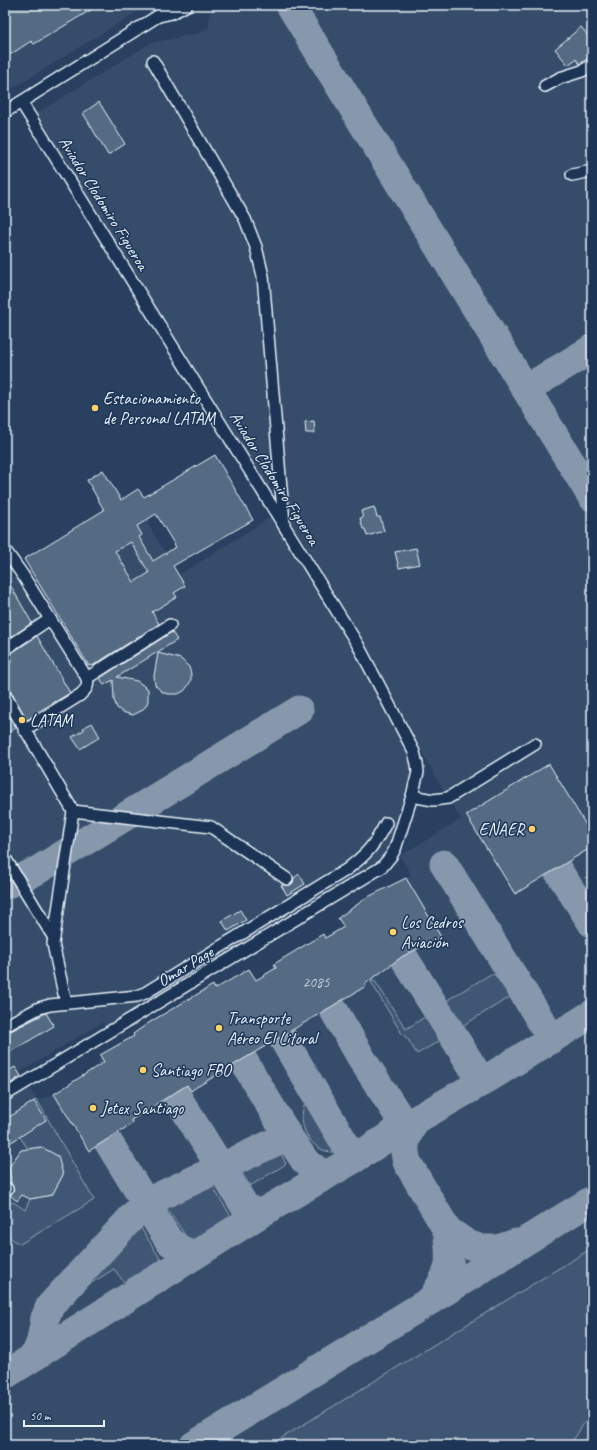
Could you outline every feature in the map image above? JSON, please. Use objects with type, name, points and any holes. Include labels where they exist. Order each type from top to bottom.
[{"type":"street","points":[[5,112],[158,16],[170,5]]},
{"type":"street","points":[[158,16],[172,13],[187,5]]},
{"type":"street","points":[[153,61],[245,219],[256,247],[263,276],[284,525]]},
{"type":"street","points":[[546,86],[560,78],[582,71],[592,64]]},
{"type":"street","name":"Aviador Clodomiro Figueroa","points":[[21,102],[358,645],[414,752],[418,772],[412,796],[395,849],[382,867]]},
{"type":"street","points":[[572,176],[592,171]]},
{"type":"street","points":[[7,553],[22,574],[87,678],[88,684],[87,688],[80,695],[22,724]]},
{"type":"street","points":[[5,649],[50,619]]},
{"type":"street","points":[[87,678],[170,625]]},
{"type":"street","points":[[5,695],[73,811],[53,944],[66,1002]]},
{"type":"street","points":[[412,796],[433,800],[448,798],[535,744]]},
{"type":"street","points":[[73,811],[211,827],[287,879]]},
{"type":"street","points":[[5,1026],[39,1008],[50,1005],[66,1002],[137,996],[145,993],[346,870],[362,858],[372,847],[386,823]]},
{"type":"street","points":[[5,858],[54,938]]},
{"type":"street","name":"Omar Page","points":[[5,1095],[382,867]]},
{"type":"shaded area","points":[[5,5],[148,5],[5,93]]},
{"type":"shaded area","points":[[213,5],[592,5],[592,1445],[5,1445],[5,581],[8,581],[30,569],[104,510],[87,480],[103,470],[121,500],[138,489],[155,515],[146,521],[179,575],[271,517],[366,670],[408,752],[412,768],[389,846],[378,862],[106,1027],[103,1022],[20,1072],[37,1100],[54,1094],[97,1066],[100,1055],[133,1036],[133,1034],[137,1031],[149,1027],[150,1022],[213,985],[215,989],[249,969],[257,982],[270,975],[268,973],[276,968],[274,964],[323,934],[325,938],[343,927],[338,918],[411,875],[400,856],[461,819],[434,774],[366,644],[288,517],[284,462],[270,463],[272,485],[267,485],[37,113],[151,43],[200,33],[209,27],[209,17]]},
{"type":"shaded area","points":[[491,974],[495,975],[510,997],[462,1026],[448,1004],[449,999]]},
{"type":"shaded area","points":[[375,981],[406,1029],[431,1013],[446,1037],[417,1054],[407,1038],[402,1034],[371,982]]},
{"type":"shaded area","points":[[37,1100],[94,1200],[20,1244],[10,1237],[6,1228],[5,1206],[13,1202],[25,1210],[30,1199],[52,1195],[63,1175],[57,1156],[41,1147],[28,1149],[20,1137],[34,1101]]},
{"type":"shaded area","points":[[306,1102],[336,1152],[319,1148],[312,1143],[307,1136],[302,1119]]},
{"type":"shaded area","points":[[279,1150],[286,1164],[250,1186],[240,1170]]},
{"type":"shaded area","points":[[211,1184],[232,1218],[194,1241],[189,1241],[165,1205]]},
{"type":"shaded area","points":[[139,1225],[161,1260],[124,1282],[114,1269],[80,1290],[79,1289]]},
{"type":"shaded area","points":[[592,1248],[592,1411],[570,1445],[270,1445]]},
{"type":"building","points":[[5,5],[99,5],[34,44],[31,41],[5,58]]},
{"type":"building","points":[[581,27],[592,40],[592,43],[587,47],[592,55],[580,64],[576,59],[568,65],[555,49]]},
{"type":"building","points":[[99,102],[125,144],[108,155],[83,113]]},
{"type":"building","points":[[314,421],[315,433],[306,433],[305,422]]},
{"type":"building","points":[[215,455],[253,520],[173,566],[185,586],[174,593],[177,597],[152,612],[159,624],[92,666],[89,666],[24,559],[104,510],[87,480],[103,470],[121,500],[138,489],[144,497]],"holes":[[[156,514],[176,547],[153,561],[139,537],[142,535],[137,526]],[[131,542],[149,573],[134,582],[115,551]]]},
{"type":"building","points":[[374,507],[377,517],[380,517],[384,531],[367,536],[360,518],[363,518],[361,511]]},
{"type":"building","points":[[416,548],[420,564],[399,568],[395,552]]},
{"type":"building","points":[[5,576],[32,623],[5,641]]},
{"type":"building","points":[[172,632],[177,640],[117,677],[137,681],[148,689],[148,701],[146,706],[141,711],[133,715],[122,712],[117,708],[114,700],[113,680],[104,685],[100,678]]},
{"type":"building","points":[[37,636],[70,693],[27,720],[11,691],[5,688],[5,666],[13,661],[10,654]]},
{"type":"building","points":[[158,653],[181,659],[189,667],[191,680],[184,691],[178,694],[167,694],[155,685],[154,676]]},
{"type":"building","points":[[5,709],[16,728],[5,734]]},
{"type":"building","points":[[92,723],[100,737],[80,749],[72,737]]},
{"type":"building","name":"ENAER","points":[[549,764],[592,835],[592,847],[515,894],[466,815]]},
{"type":"building","points":[[299,874],[305,884],[287,895],[281,885],[290,885],[293,883],[294,878]]},
{"type":"building","points":[[406,878],[441,937],[403,956],[365,984],[366,986],[191,1091],[187,1085],[131,1120],[133,1123],[89,1151],[54,1094],[104,1062],[100,1055],[134,1036],[133,1034],[150,1022],[213,985],[215,989],[249,969],[256,980],[276,968],[274,964],[323,934],[325,938],[344,927],[338,918],[368,897]]},
{"type":"building","points":[[240,910],[246,920],[228,931],[222,921]]},
{"type":"building","points":[[46,1013],[54,1026],[5,1055],[5,1034]]},
{"type":"building","points":[[15,1067],[21,1076],[5,1087],[5,1073]]},
{"type":"building","points":[[34,1101],[46,1120],[5,1146],[5,1120]]},
{"type":"building","points":[[41,1147],[58,1156],[63,1175],[52,1195],[30,1199],[22,1195],[17,1201],[10,1195],[14,1190],[11,1183],[9,1167],[21,1150]]},
{"type":"taxiway","points":[[290,5],[592,497]]},
{"type":"taxiway","points":[[526,389],[592,349]]},
{"type":"taxiway","points":[[5,885],[38,870],[299,710]]},
{"type":"taxiway","points":[[444,864],[552,1039]]},
{"type":"taxiway","points":[[557,869],[592,923]]},
{"type":"taxiway","points":[[403,956],[482,1082]]},
{"type":"taxiway","points":[[332,1007],[362,1059],[405,1126]]},
{"type":"taxiway","points":[[5,1375],[263,1212],[354,1159],[405,1126],[482,1082],[592,1014]]},
{"type":"taxiway","points":[[282,1037],[354,1159]]},
{"type":"taxiway","points":[[243,1060],[288,1136],[305,1161],[325,1176]]},
{"type":"taxiway","points":[[174,1092],[244,1205],[252,1211],[263,1212]]},
{"type":"taxiway","points":[[415,1121],[409,1132],[405,1146],[407,1162],[447,1230],[467,1244],[482,1249],[498,1249],[516,1243]]},
{"type":"taxiway","points":[[35,1356],[41,1341],[45,1318],[50,1306],[145,1203],[288,1136]]},
{"type":"taxiway","points":[[107,1140],[169,1241],[180,1249],[194,1255]]},
{"type":"taxiway","points":[[194,1445],[592,1200]]},
{"type":"taxiway","points":[[431,1300],[443,1282],[448,1267],[449,1252],[447,1230]]},
{"type":"place","name":"Estacionamiento de Personal LATAM","points":[[95,408]]},
{"type":"place","name":"LATAM","points":[[22,720]]},
{"type":"place","name":"ENAER","points":[[532,829]]},
{"type":"place","name":"Los Cedros Aviación","points":[[393,932]]},
{"type":"place","name":"Transporte Aéreo El Litoral","points":[[219,1028]]},
{"type":"place","name":"Santiago FBO","points":[[143,1070]]},
{"type":"place","name":"Jetex Santiago","points":[[93,1108]]}]
